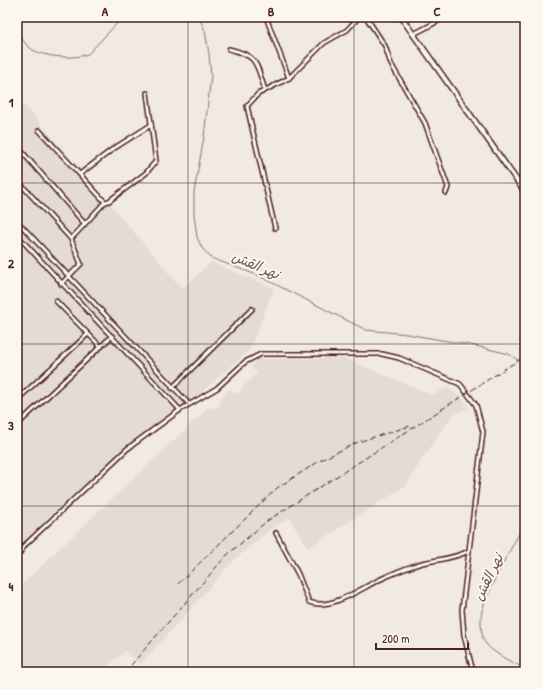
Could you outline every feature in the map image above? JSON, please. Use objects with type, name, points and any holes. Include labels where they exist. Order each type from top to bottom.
[{"type":"main road","points":[[401,17],[525,192]]},
{"type":"street","points":[[266,17],[289,78]]},
{"type":"street","points":[[275,228],[247,106],[258,94],[289,78],[324,43],[347,30],[359,17]]},
{"type":"street","points":[[366,17],[385,46],[391,64],[425,123],[448,187],[446,193]]},
{"type":"street","points":[[413,34],[434,25],[446,17]]},
{"type":"street","points":[[229,49],[243,52],[254,59],[265,90]]},
{"type":"street","points":[[71,239],[84,223],[105,202],[109,201],[146,173],[156,161],[147,94]]},
{"type":"street","points":[[80,174],[113,149],[151,125]]},
{"type":"street","points":[[39,130],[105,202]]},
{"type":"street","points":[[17,139],[20,142],[17,145],[84,223]]},
{"type":"street","points":[[17,180],[71,239],[81,264],[61,284]]},
{"type":"street","points":[[17,222],[188,404]]},
{"type":"street","points":[[17,230],[21,226]]},
{"type":"street","points":[[17,235],[61,284],[112,336],[180,410]]},
{"type":"street","points":[[56,301],[101,347]]},
{"type":"street","points":[[172,388],[252,309]]},
{"type":"street","points":[[17,400],[88,334]]},
{"type":"street","points":[[17,424],[112,336]]},
{"type":"street","points":[[17,557],[25,545],[127,449],[188,404],[216,388],[245,362],[261,354],[382,354],[399,358],[460,384],[469,393],[476,405],[483,432],[462,610],[464,635],[473,672]]},
{"type":"street","points":[[276,534],[298,574],[309,602],[316,605],[334,602],[355,594],[381,579],[426,562],[448,559],[469,551]]},
{"type":"shaded area","points":[[17,97],[182,289],[211,262],[274,288],[249,351],[192,400],[175,410],[17,556]]},
{"type":"shaded area","points":[[343,358],[432,395],[447,388],[463,399],[468,408],[452,416],[405,486],[308,548],[289,518],[272,528],[234,560],[141,664],[125,651],[101,672],[17,672],[17,589],[209,407],[215,409],[221,403],[219,400],[230,389],[236,394],[257,373],[251,366],[258,359]]},
{"type":"waterway","name":"نهر القش","points":[[17,32],[27,45],[36,52],[51,56],[75,57],[88,54],[123,17]]},
{"type":"waterway","name":"نهر القش","points":[[199,17],[205,31],[211,76],[204,137],[194,192],[194,215],[197,237],[202,248],[211,258],[257,275],[366,330],[407,334],[476,346],[509,354],[525,365]]},
{"type":"waterway","name":"نهر القش","points":[[525,522],[491,588],[481,614],[483,638],[487,645],[503,657],[525,668]]},
{"type":"railway","points":[[125,672],[226,556],[267,521],[525,356]]},
{"type":"railway","points":[[178,584],[277,488],[321,460],[358,442],[410,426]]}]
